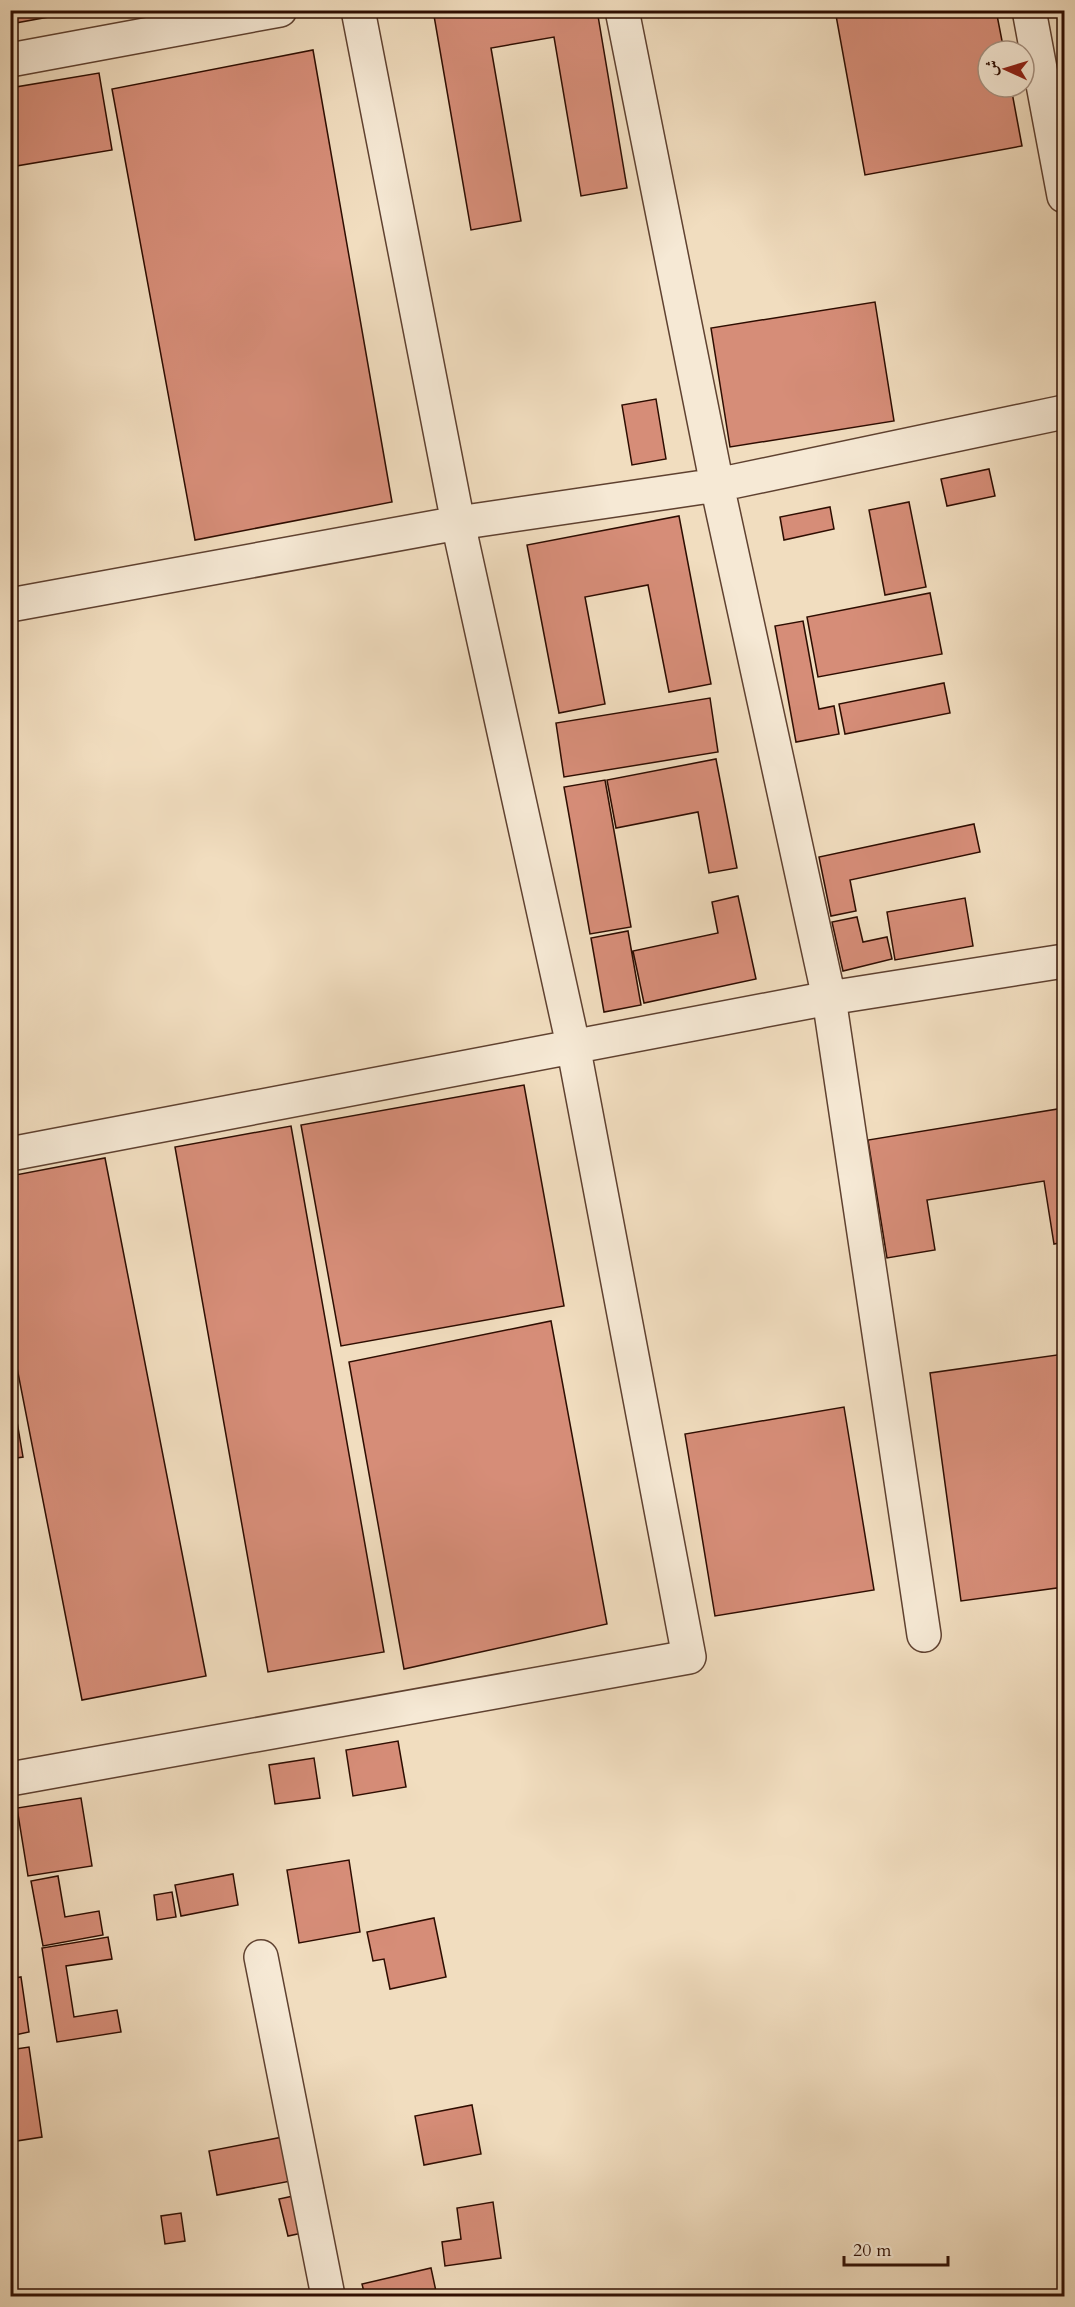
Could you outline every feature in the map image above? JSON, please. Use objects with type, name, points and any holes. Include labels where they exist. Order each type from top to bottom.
[{"type":"street","points":[[10,60],[280,10]]},
{"type":"street","points":[[10,1779],[689,1657],[573,1045],[459,523],[358,10]]},
{"type":"street","points":[[622,10],[717,485],[829,998],[924,1635]]},
{"type":"street","points":[[1029,10],[1065,196]]},
{"type":"street","points":[[10,605],[459,523],[717,485],[1065,412]]},
{"type":"street","points":[[10,1154],[829,998],[1065,961]]},
{"type":"street","points":[[261,1957],[328,2296]]},
{"type":"building","points":[[10,10],[87,10],[10,24]]},
{"type":"building","points":[[433,10],[597,10],[627,188],[581,196],[554,37],[491,48],[521,221],[471,230]]},
{"type":"building","points":[[835,10],[996,10],[1002,39],[976,39],[976,99],[1013,99],[1022,146],[865,175]]},
{"type":"building","points":[[313,50],[392,502],[195,540],[112,89]]},
{"type":"building","points":[[99,73],[112,150],[10,167],[10,88]]},
{"type":"building","points":[[875,302],[894,421],[730,447],[711,328]]},
{"type":"building","points":[[656,399],[666,459],[632,465],[622,405]]},
{"type":"building","points":[[989,469],[995,496],[947,506],[941,479]]},
{"type":"building","points":[[909,502],[926,587],[885,595],[869,510]]},
{"type":"building","points":[[830,507],[834,529],[784,540],[780,517]]},
{"type":"building","points":[[679,516],[711,684],[669,692],[648,585],[585,597],[605,704],[559,713],[527,545]]},
{"type":"building","points":[[930,593],[942,654],[818,677],[807,617]]},
{"type":"building","points":[[803,621],[819,709],[834,706],[839,734],[796,742],[775,626]]},
{"type":"building","points":[[944,683],[950,713],[845,734],[839,704]]},
{"type":"building","points":[[710,698],[718,752],[564,777],[556,723]]},
{"type":"building","points":[[716,759],[737,868],[709,873],[698,812],[616,828],[607,780]]},
{"type":"building","points":[[605,780],[631,927],[590,934],[564,787]]},
{"type":"building","points":[[974,824],[980,852],[850,880],[856,911],[831,916],[819,857]]},
{"type":"building","points":[[738,896],[756,979],[644,1003],[633,951],[718,933],[712,902]]},
{"type":"building","points":[[965,898],[973,946],[895,960],[887,912]]},
{"type":"building","points":[[857,917],[863,942],[887,937],[892,959],[843,971],[832,922]]},
{"type":"building","points":[[628,931],[641,1005],[604,1012],[591,938]]},
{"type":"building","points":[[524,1085],[564,1306],[341,1346],[301,1125]]},
{"type":"building","points":[[1064,1108],[1064,1242],[1054,1244],[1044,1181],[927,1200],[935,1250],[887,1258],[868,1140]]},
{"type":"building","points":[[291,1126],[384,1652],[268,1672],[175,1147]]},
{"type":"building","points":[[105,1158],[206,1676],[82,1700],[10,1332],[10,1176]]},
{"type":"building","points":[[551,1321],[607,1624],[404,1669],[349,1362]]},
{"type":"building","points":[[1064,1354],[1064,1587],[961,1601],[930,1373]]},
{"type":"building","points":[[10,1380],[23,1457],[10,1459]]},
{"type":"building","points":[[844,1407],[874,1590],[715,1616],[685,1434]]},
{"type":"building","points":[[398,1741],[406,1787],[353,1796],[346,1750]]},
{"type":"building","points":[[314,1758],[320,1798],[275,1804],[269,1765]]},
{"type":"building","points":[[81,1798],[92,1866],[28,1876],[17,1808]]},
{"type":"building","points":[[349,1860],[360,1932],[299,1943],[287,1870]]},
{"type":"building","points":[[233,1874],[238,1905],[181,1916],[175,1885]]},
{"type":"building","points":[[58,1876],[65,1917],[99,1911],[103,1935],[43,1946],[31,1881]]},
{"type":"building","points":[[172,1892],[176,1917],[157,1920],[154,1895]]},
{"type":"building","points":[[434,1918],[446,1977],[390,1989],[384,1959],[373,1961],[367,1932]]},
{"type":"building","points":[[108,1937],[112,1959],[66,1966],[74,2017],[117,2010],[121,2032],[57,2042],[42,1948]]},
{"type":"building","points":[[21,1977],[29,2032],[10,2036],[10,1979]]},
{"type":"building","points":[[29,2047],[42,2137],[10,2142],[10,2050]]},
{"type":"building","points":[[472,2105],[481,2154],[424,2165],[415,2116]]},
{"type":"building","points":[[283,2137],[291,2181],[217,2195],[209,2151]]},
{"type":"building","points":[[298,2195],[307,2232],[288,2236],[279,2199]]},
{"type":"building","points":[[493,2202],[501,2258],[445,2266],[442,2242],[461,2239],[457,2208]]},
{"type":"building","points":[[181,2213],[185,2241],[165,2244],[161,2216]]},
{"type":"building","points":[[431,2268],[437,2296],[365,2296],[362,2284]]}]
